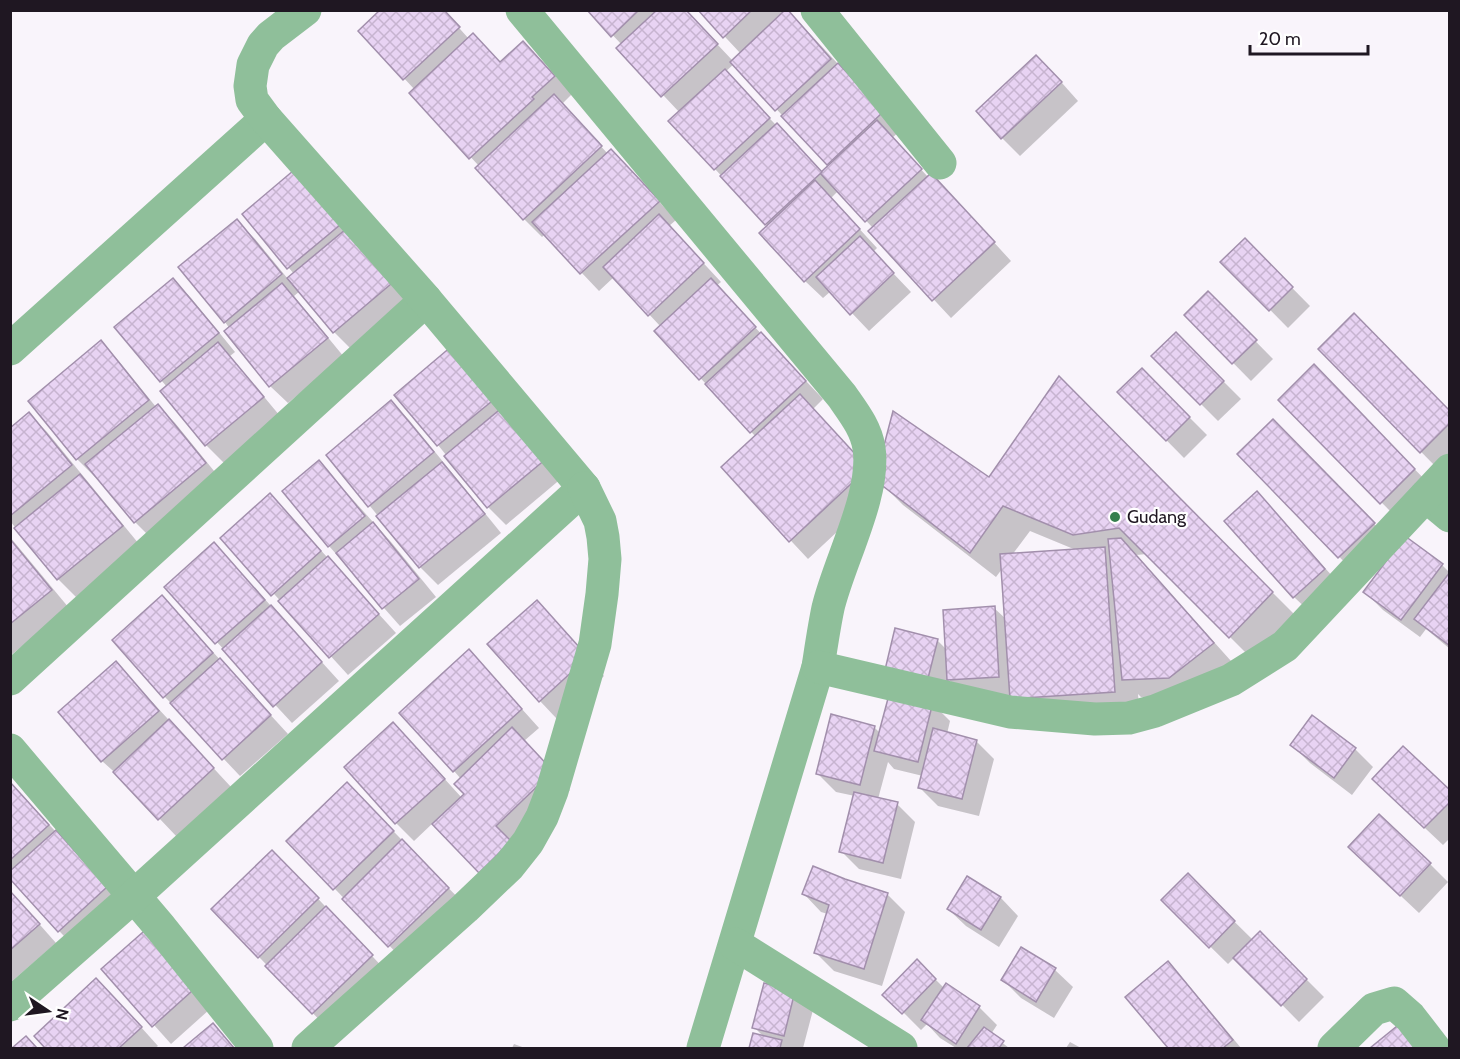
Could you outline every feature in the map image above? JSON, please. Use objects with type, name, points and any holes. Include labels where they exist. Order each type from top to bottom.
[{"type":"street","points":[[305,10],[263,45],[253,65],[250,86],[252,100],[266,119],[426,300],[584,488],[600,521],[605,559],[595,644],[552,791],[542,817],[528,842],[509,866],[465,908],[308,1048]]},
{"type":"street","points":[[522,10],[784,324],[842,396],[866,434],[870,474],[865,495],[828,608],[818,667],[703,1048]]},
{"type":"street","points":[[817,10],[940,163]]},
{"type":"street","points":[[10,349],[266,119]]},
{"type":"street","points":[[10,679],[426,300]]},
{"type":"street","points":[[818,667],[1010,712],[1095,719],[1129,718],[1146,713],[1231,680],[1285,646],[1438,506],[1449,470]]},
{"type":"street","points":[[10,1005],[134,897],[584,488]]},
{"type":"street","points":[[10,750],[134,897],[256,1048]]},
{"type":"street","points":[[735,944],[901,1048]]},
{"type":"street","points":[[1334,1048],[1374,1009],[1394,1003],[1410,1017],[1434,1048]]},
{"type":"building","points":[[380,10],[444,10],[460,27],[403,80],[358,31]]},
{"type":"building","points":[[587,10],[639,10],[611,37]]},
{"type":"building","points":[[657,10],[686,10],[718,44],[661,97],[616,48]]},
{"type":"building","points":[[698,10],[752,10],[723,38]]},
{"type":"building","points":[[785,10],[788,10],[831,59],[775,111],[730,62]]},
{"type":"building","points":[[473,33],[500,62],[523,41],[555,76],[532,97],[534,99],[469,159],[409,93]]},
{"type":"building","points":[[1036,55],[1062,82],[1001,139],[976,111]]},
{"type":"building","points":[[838,63],[883,112],[827,165],[781,116]]},
{"type":"building","points":[[725,69],[770,118],[714,170],[668,121]]},
{"type":"building","points":[[554,94],[602,146],[523,220],[475,168]]},
{"type":"building","points":[[877,120],[922,169],[865,222],[820,173]]},
{"type":"building","points":[[777,123],[822,172],[765,225],[720,176]]},
{"type":"building","points":[[611,149],[660,201],[580,274],[532,222]]},
{"type":"building","points":[[300,165],[346,220],[287,269],[242,214]]},
{"type":"building","points":[[931,173],[995,242],[932,301],[868,231]]},
{"type":"building","points":[[815,180],[860,229],[804,282],[759,233]]},
{"type":"building","points":[[659,214],[704,263],[648,316],[603,267]]},
{"type":"building","points":[[237,219],[282,274],[224,323],[178,267]]},
{"type":"building","points":[[346,229],[391,284],[333,333],[287,278]]},
{"type":"building","points":[[860,236],[894,273],[850,315],[816,277]]},
{"type":"building","points":[[1245,238],[1293,287],[1269,311],[1220,262]]},
{"type":"building","points":[[173,278],[219,333],[160,382],[114,327]]},
{"type":"building","points":[[711,278],[756,327],[699,380],[654,331]]},
{"type":"building","points":[[282,283],[328,338],[269,387],[224,331]]},
{"type":"building","points":[[1208,291],[1257,340],[1232,364],[1184,315]]},
{"type":"building","points":[[1354,313],[1450,411],[1450,423],[1420,453],[1318,349]]},
{"type":"building","points":[[761,332],[806,381],[750,433],[705,384]]},
{"type":"building","points":[[1176,332],[1224,381],[1200,405],[1151,356]]},
{"type":"building","points":[[101,340],[149,400],[76,460],[28,401]]},
{"type":"building","points":[[459,340],[502,393],[437,446],[394,395]]},
{"type":"building","points":[[218,342],[264,397],[205,446],[160,391]]},
{"type":"building","points":[[1314,364],[1415,469],[1380,504],[1278,400]]},
{"type":"building","points":[[1142,368],[1190,417],[1166,441],[1117,392]]},
{"type":"building","name":"Gudang","points":[[1059,376],[1273,592],[1229,638],[1119,528],[1073,535],[1003,506],[970,553],[875,480],[893,411],[989,477]]},
{"type":"building","points":[[800,394],[868,468],[789,542],[721,467]]},
{"type":"building","points":[[391,400],[434,452],[368,507],[326,455]]},
{"type":"building","points":[[510,401],[552,454],[487,508],[444,456]]},
{"type":"building","points":[[158,404],[206,463],[134,523],[85,464]]},
{"type":"building","points":[[29,412],[72,465],[10,516],[10,428]]},
{"type":"building","points":[[1273,419],[1375,523],[1338,558],[1237,454]]},
{"type":"building","points":[[319,460],[365,516],[328,547],[282,491]]},
{"type":"building","points":[[442,462],[485,514],[419,568],[376,516]]},
{"type":"building","points":[[80,474],[123,526],[57,580],[14,528]]},
{"type":"building","points":[[1257,491],[1325,569],[1293,598],[1224,521]]},
{"type":"building","points":[[270,493],[321,551],[271,596],[220,538]]},
{"type":"building","points":[[373,522],[419,579],[382,609],[336,553]]},
{"type":"building","points":[[1405,536],[1443,564],[1401,620],[1363,592]]},
{"type":"building","points":[[1121,538],[1214,643],[1169,678],[1122,680],[1108,539]]},
{"type":"building","points":[[10,539],[52,590],[10,624]]},
{"type":"building","points":[[214,542],[265,600],[215,644],[164,587]]},
{"type":"building","name":"Gudang","points":[[1105,547],[1115,692],[1010,699],[1000,554]]},
{"type":"building","points":[[328,556],[379,614],[329,658],[278,601]]},
{"type":"building","points":[[1450,572],[1450,646],[1414,619]]},
{"type":"building","points":[[162,595],[213,653],[163,698],[112,640]]},
{"type":"building","points":[[537,600],[588,657],[539,702],[487,644]]},
{"type":"building","points":[[271,605],[322,662],[273,707],[222,649]]},
{"type":"building","points":[[995,606],[999,677],[947,680],[943,610]]},
{"type":"building","points":[[895,628],[938,639],[926,686],[884,674]]},
{"type":"building","points":[[469,649],[522,709],[453,772],[399,713]]},
{"type":"building","points":[[220,658],[271,715],[222,760],[170,703]]},
{"type":"building","points":[[116,661],[159,711],[101,762],[58,712]]},
{"type":"building","points":[[890,691],[933,702],[918,762],[874,751]]},
{"type":"building","points":[[831,714],[875,726],[860,785],[816,774]]},
{"type":"building","points":[[1312,715],[1356,748],[1334,778],[1290,745]]},
{"type":"building","points":[[169,719],[214,768],[158,820],[113,772]]},
{"type":"building","points":[[393,722],[445,779],[395,824],[344,767]]},
{"type":"building","points":[[512,727],[553,771],[496,826],[511,841],[479,873],[432,824],[464,794],[454,784]]},
{"type":"building","points":[[933,728],[977,740],[962,799],[918,788]]},
{"type":"building","points":[[1403,746],[1450,790],[1450,802],[1424,828],[1372,779]]},
{"type":"building","points":[[10,782],[49,825],[10,860]]},
{"type":"building","points":[[347,782],[394,831],[333,890],[286,841]]},
{"type":"building","points":[[854,792],[898,802],[883,863],[839,852]]},
{"type":"building","points":[[1379,814],[1431,863],[1400,896],[1348,847]]},
{"type":"building","points":[[56,830],[107,887],[58,932],[10,879],[10,871]]},
{"type":"building","points":[[402,839],[449,888],[388,947],[342,899]]},
{"type":"building","points":[[272,850],[319,898],[258,958],[211,909]]},
{"type":"building","points":[[813,866],[888,893],[864,969],[814,953],[829,905],[802,894]]},
{"type":"building","points":[[1188,873],[1235,921],[1209,948],[1161,900]]},
{"type":"building","points":[[967,876],[1001,897],[981,930],[947,909]]},
{"type":"building","points":[[10,891],[40,924],[10,950]]},
{"type":"building","points":[[326,906],[373,955],[312,1014],[265,966]]},
{"type":"building","points":[[151,925],[202,982],[152,1027],[101,969]]},
{"type":"building","points":[[1260,931],[1307,979],[1281,1006],[1233,958]]},
{"type":"building","points":[[1021,947],[1056,968],[1036,1002],[1001,980]]},
{"type":"building","points":[[917,959],[936,979],[902,1014],[882,995]]},
{"type":"building","points":[[1168,961],[1233,1040],[1223,1048],[1168,1048],[1125,997]]},
{"type":"building","points":[[96,978],[142,1027],[119,1048],[45,1048],[34,1036]]},
{"type":"building","points":[[764,983],[795,991],[784,1036],[752,1028]]},
{"type":"building","points":[[946,983],[980,1006],[956,1044],[921,1020]]},
{"type":"building","points":[[1402,1022],[1424,1048],[1370,1048]]},
{"type":"building","points":[[213,1023],[234,1048],[183,1048]]},
{"type":"building","points":[[984,1027],[1004,1041],[999,1048],[967,1048]]},
{"type":"building","points":[[753,1033],[782,1040],[780,1048],[749,1048]]},
{"type":"building","points":[[26,1036],[37,1048],[12,1048]]},
{"type":"place","name":"Gudang","points":[[1115,517]]}]
